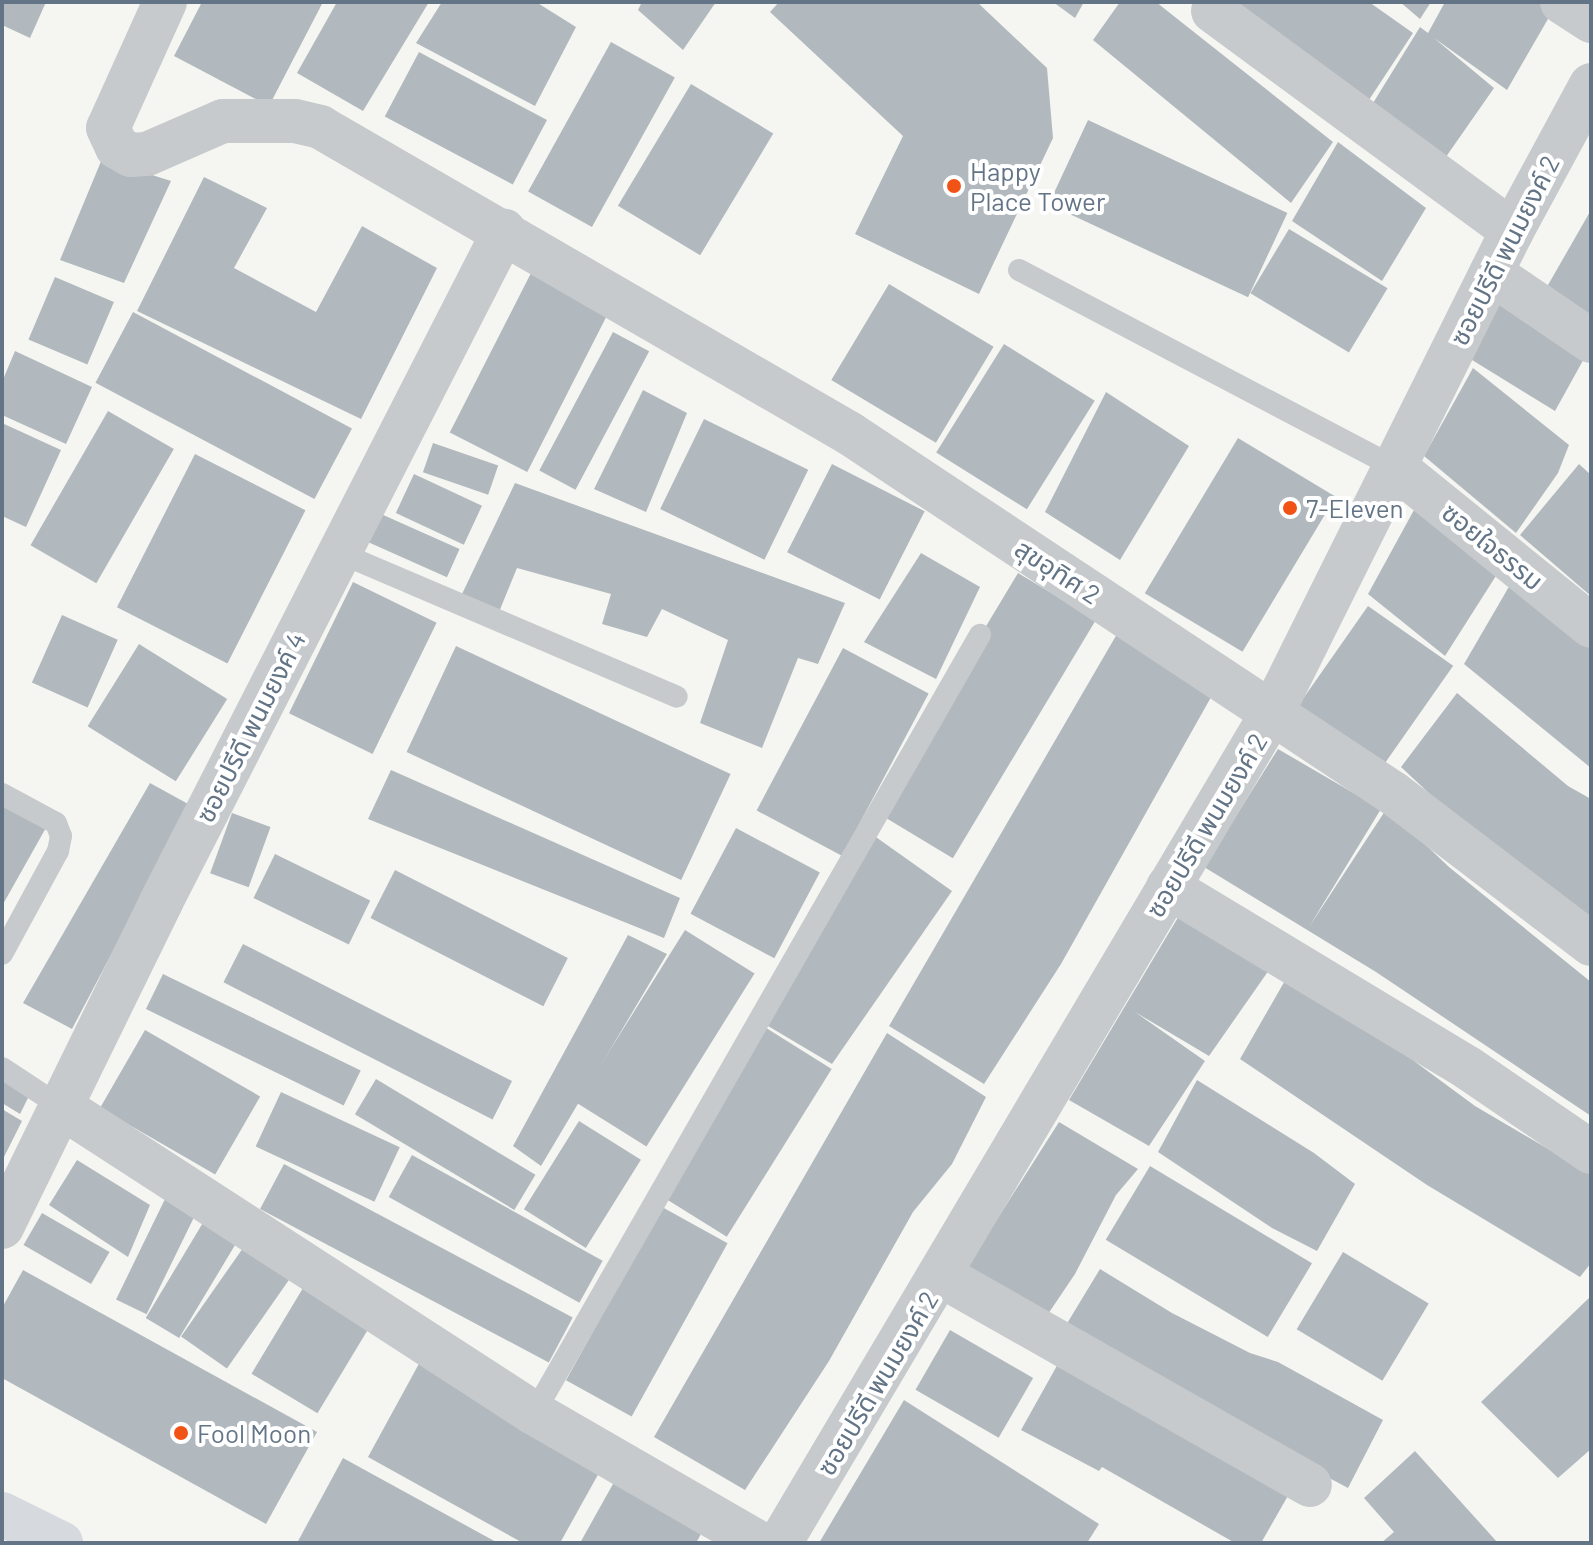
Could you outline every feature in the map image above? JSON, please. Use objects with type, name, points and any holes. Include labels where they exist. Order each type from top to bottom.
[{"type":"main road","points":[[2,1514],[61,1543]]},
{"type":"street","name":"สุขอุทิศ 2","points":[[165,2],[108,128],[117,147],[131,155],[147,154],[223,121],[308,123],[504,231],[849,433],[1393,793],[1591,944]]},
{"type":"street","points":[[1562,2],[1591,21]]},
{"type":"street","points":[[1213,11],[1512,231]]},
{"type":"street","name":"ซอยปรีดี พนมยงค์ 2","points":[[780,1543],[942,1276],[1272,713],[1512,231],[1591,85]]},
{"type":"street","name":"ซอยปรีดี พนมยงค์ 4","points":[[2,1227],[63,1108],[161,902],[504,231]]},
{"type":"street","points":[[1491,273],[1591,341]]},
{"type":"street","name":"ซอยใจธรรม","points":[[1395,467],[1591,626]]},
{"type":"street","points":[[1168,887],[1468,1068],[1591,1152]]},
{"type":"street","points":[[63,1108],[534,1413],[759,1543]]},
{"type":"street","points":[[942,1276],[1310,1485]]},
{"type":"lane","points":[[1019,270],[1395,467]]},
{"type":"lane","points":[[340,553],[677,697]]},
{"type":"lane","points":[[534,1413],[980,635]]},
{"type":"lane","points":[[2,794],[56,823],[61,836],[58,851],[2,954]]},
{"type":"lane","points":[[2,1068],[63,1108]]},
{"type":"building","points":[[2,2],[46,2],[30,38],[2,25]]},
{"type":"building","points":[[202,2],[323,2],[269,106],[174,56]]},
{"type":"building","points":[[337,2],[429,2],[363,111],[297,73]]},
{"type":"building","points":[[442,2],[536,2],[576,27],[535,106],[416,43]]},
{"type":"building","points":[[642,2],[716,2],[683,50],[638,10]]},
{"type":"building","name":"Happy Place Tower","points":[[779,2],[977,2],[1047,68],[1053,138],[979,294],[855,234],[903,136],[770,12]]},
{"type":"building","points":[[1053,2],[1084,2],[1075,18]]},
{"type":"building","points":[[1120,2],[1156,2],[1333,142],[1291,203],[1093,40]]},
{"type":"building","points":[[1233,2],[1369,2],[1413,33],[1365,106]]},
{"type":"building","points":[[1400,2],[1431,2],[1420,19]]},
{"type":"building","points":[[1445,2],[1538,2],[1552,12],[1507,90],[1434,38],[1494,88],[1441,164],[1365,116],[1420,27],[1428,33]]},
{"type":"building","points":[[611,42],[675,77],[592,227],[528,192]]},
{"type":"building","points":[[419,52],[547,120],[513,185],[385,116]]},
{"type":"building","points":[[691,84],[773,133],[700,255],[618,206]]},
{"type":"building","points":[[1088,120],[1287,213],[1248,297],[1049,204]]},
{"type":"building","points":[[1338,142],[1426,208],[1382,281],[1292,221]]},
{"type":"building","points":[[102,159],[171,181],[124,283],[60,260]]},
{"type":"building","points":[[204,177],[267,208],[234,268],[316,312],[362,226],[437,268],[361,419],[137,311]]},
{"type":"building","points":[[1591,210],[1591,319],[1544,292]]},
{"type":"building","points":[[1289,229],[1388,288],[1349,353],[1250,293]]},
{"type":"building","points":[[531,273],[609,312],[527,472],[450,432]]},
{"type":"building","points":[[55,277],[114,302],[87,365],[28,340]]},
{"type":"building","points":[[1496,282],[1591,346],[1555,411],[1464,355]]},
{"type":"building","points":[[889,284],[994,347],[936,443],[831,380]]},
{"type":"building","points":[[133,312],[352,428],[314,499],[95,383]]},
{"type":"building","points":[[613,332],[649,351],[575,490],[539,471]]},
{"type":"building","points":[[1004,344],[1095,401],[1027,509],[936,453]]},
{"type":"building","points":[[15,351],[92,387],[66,444],[2,415],[2,382]]},
{"type":"building","points":[[1473,368],[1569,445],[1558,473],[1516,533],[1424,456]]},
{"type":"building","points":[[643,390],[687,413],[646,512],[594,489]]},
{"type":"building","points":[[1106,392],[1189,446],[1120,560],[1045,512]]},
{"type":"building","points":[[108,411],[174,449],[96,583],[31,545]]},
{"type":"building","points":[[704,419],[808,470],[764,560],[660,509]]},
{"type":"building","points":[[2,423],[61,450],[26,527],[2,516]]},
{"type":"building","points":[[1238,438],[1336,497],[1242,652],[1145,593]]},
{"type":"building","points":[[433,443],[498,465],[488,495],[423,472]]},
{"type":"building","points":[[195,454],[305,510],[227,664],[117,607]]},
{"type":"building","points":[[832,464],[925,511],[880,599],[787,552]]},
{"type":"building","points":[[1579,464],[1591,475],[1591,596],[1520,535]]},
{"type":"building","points":[[414,474],[482,506],[464,545],[396,513]]},
{"type":"building","points":[[515,483],[845,603],[818,664],[798,658],[762,748],[700,723],[728,640],[662,609],[647,637],[602,624],[611,594],[517,568],[499,612],[462,594]]},
{"type":"building","points":[[1420,499],[1501,568],[1445,656],[1368,594]]},
{"type":"building","points":[[381,514],[460,549],[447,577],[368,542]]},
{"type":"building","points":[[921,553],[980,587],[936,679],[864,642]]},
{"type":"building","points":[[1018,573],[1096,620],[953,858],[875,811]]},
{"type":"building","points":[[1514,578],[1591,643],[1591,768],[1464,664]]},
{"type":"building","points":[[353,582],[437,623],[373,754],[289,713]]},
{"type":"building","points":[[1368,606],[1453,666],[1382,767],[1297,708]]},
{"type":"building","points":[[62,615],[118,640],[88,707],[32,683]]},
{"type":"building","points":[[1117,634],[1219,683],[1061,964],[984,1084],[889,1026]]},
{"type":"building","points":[[139,644],[227,699],[176,781],[88,726]]},
{"type":"building","points":[[456,646],[731,774],[681,880],[407,752]]},
{"type":"building","points":[[843,648],[929,694],[842,856],[757,810]]},
{"type":"building","points":[[1457,693],[1568,786],[1591,799],[1591,921],[1448,811],[1401,767]]},
{"type":"building","points":[[1278,749],[1381,809],[1309,927],[1387,808],[1449,867],[1591,982],[1591,1116],[1376,972],[1204,867]]},
{"type":"building","points":[[391,770],[680,898],[664,938],[368,819]]},
{"type":"building","points":[[150,783],[190,805],[72,1029],[23,1003]]},
{"type":"building","points":[[2,802],[47,826],[2,906]]},
{"type":"building","points":[[232,813],[271,827],[249,887],[210,873]]},
{"type":"building","points":[[736,828],[820,873],[774,958],[690,914]]},
{"type":"building","points":[[873,835],[952,891],[832,1064],[763,1023]]},
{"type":"building","points":[[275,854],[370,900],[349,945],[254,898]]},
{"type":"building","points":[[395,870],[568,958],[543,1006],[370,918]]},
{"type":"building","points":[[1186,904],[1276,960],[1209,1056],[1135,1012],[1205,1061],[1149,1146],[1069,1100]]},
{"type":"building","points":[[685,930],[755,973],[646,1146],[577,1103]]},
{"type":"building","points":[[628,935],[667,954],[541,1166],[513,1146]]},
{"type":"building","points":[[243,944],[512,1081],[493,1119],[223,982]]},
{"type":"building","points":[[1291,970],[1475,1106],[1591,1174],[1591,1263],[1580,1277],[1427,1185],[1240,1059]]},
{"type":"building","points":[[163,974],[361,1070],[344,1105],[146,1009]]},
{"type":"building","points":[[763,1026],[832,1069],[727,1237],[658,1194]]},
{"type":"building","points":[[145,1030],[260,1096],[215,1174],[100,1108]]},
{"type":"building","points":[[887,1033],[986,1097],[952,1164],[913,1212],[829,1361],[745,1490],[654,1437]]},
{"type":"building","points":[[2,1072],[32,1090],[20,1114],[2,1103]]},
{"type":"building","points":[[376,1079],[535,1175],[514,1210],[355,1114]]},
{"type":"building","points":[[1197,1080],[1314,1153],[1355,1184],[1317,1251],[1272,1228],[1158,1152]]},
{"type":"building","points":[[281,1092],[400,1147],[374,1202],[256,1146]]},
{"type":"building","points":[[2,1109],[22,1121],[2,1161]]},
{"type":"building","points":[[579,1121],[641,1160],[586,1248],[524,1209]]},
{"type":"building","points":[[1059,1122],[1138,1169],[1116,1195],[1075,1274],[1040,1326],[959,1279]]},
{"type":"building","points":[[412,1155],[603,1261],[579,1303],[389,1197]]},
{"type":"building","points":[[77,1160],[150,1205],[128,1257],[49,1205]]},
{"type":"building","points":[[284,1164],[573,1318],[549,1363],[260,1209]]},
{"type":"building","points":[[1150,1166],[1312,1263],[1268,1337],[1106,1240]]},
{"type":"building","points":[[166,1197],[197,1212],[147,1314],[116,1299]]},
{"type":"building","points":[[662,1207],[728,1243],[632,1417],[566,1380]]},
{"type":"building","points":[[42,1213],[110,1252],[91,1284],[24,1245]]},
{"type":"building","points":[[207,1216],[240,1236],[179,1338],[146,1318]]},
{"type":"building","points":[[243,1248],[289,1280],[227,1369],[181,1336]]},
{"type":"building","points":[[1343,1252],[1429,1304],[1382,1381],[1297,1329]]},
{"type":"building","points":[[1100,1269],[1172,1313],[1250,1353],[1278,1362],[1383,1420],[1348,1488],[1060,1335]]},
{"type":"building","points":[[23,1270],[317,1432],[266,1524],[2,1378],[2,1308]]},
{"type":"building","points":[[303,1288],[369,1328],[317,1413],[251,1374]]},
{"type":"building","points":[[1591,1296],[1591,1449],[1558,1478],[1481,1402]]},
{"type":"building","points":[[950,1330],[1033,1378],[999,1438],[916,1390]]},
{"type":"building","points":[[421,1360],[605,1462],[560,1543],[523,1543],[368,1457]]},
{"type":"building","points":[[1059,1362],[1293,1487],[1261,1543],[1235,1543],[1102,1467],[1099,1471],[1021,1430]]},
{"type":"building","points":[[904,1400],[1099,1524],[1087,1543],[819,1543]]},
{"type":"building","points":[[1415,1451],[1498,1543],[1381,1543],[1394,1532],[1364,1498]]},
{"type":"building","points":[[343,1458],[498,1543],[297,1543]]},
{"type":"building","points":[[618,1475],[706,1525],[696,1543],[580,1543]]},
{"type":"place","name":"Happy Place Tower","points":[[954,186]]},
{"type":"place","name":"7-Eleven","points":[[1290,508]]},
{"type":"place","name":"Fool Moon","points":[[181,1433]]}]
